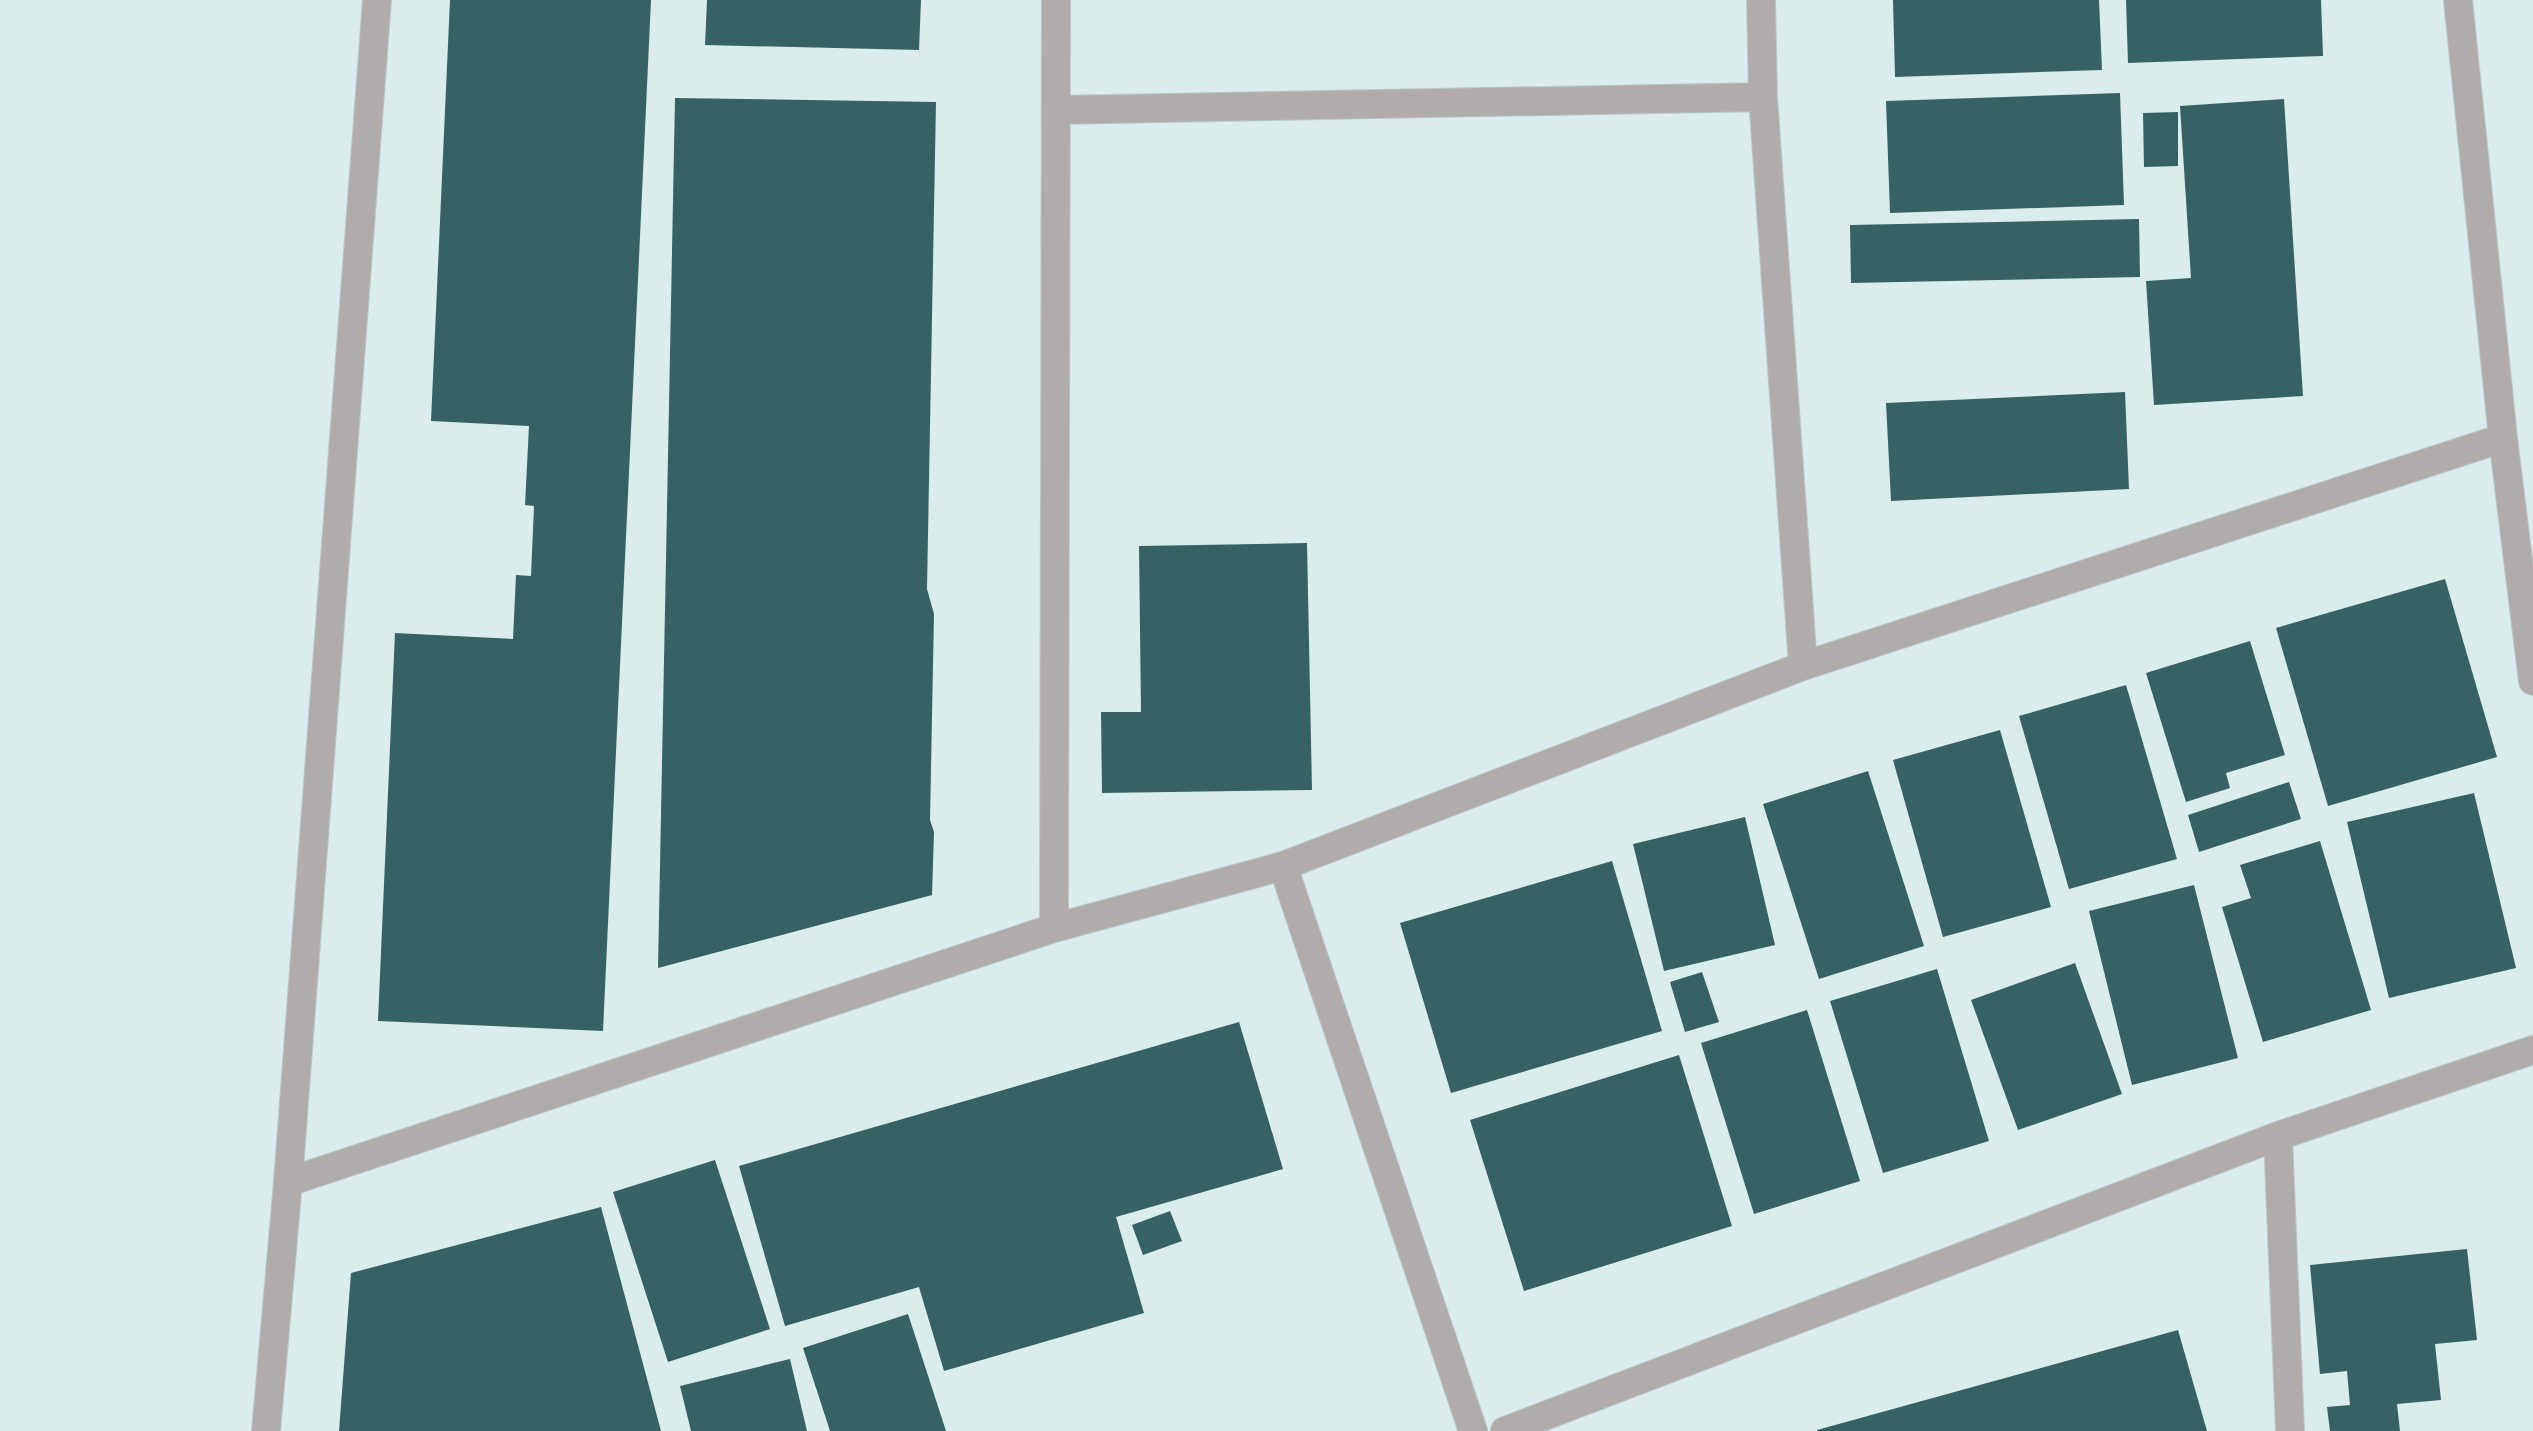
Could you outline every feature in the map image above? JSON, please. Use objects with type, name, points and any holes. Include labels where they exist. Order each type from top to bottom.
[{"type":"street","points":[[266,1431],[288,1182],[377,0]]},
{"type":"street","points":[[1054,928],[1056,0]]},
{"type":"street","points":[[1761,0],[1763,97],[1802,666]]},
{"type":"street","points":[[2458,0],[2503,438],[2533,681]]},
{"type":"street","points":[[1057,110],[1763,97]]},
{"type":"street","points":[[288,1182],[1054,928],[1283,866],[1802,666],[2503,438]]},
{"type":"street","points":[[1283,866],[1473,1431]]},
{"type":"street","points":[[1505,1431],[2278,1136],[2533,1050]]},
{"type":"street","points":[[2278,1136],[2290,1431]]},
{"type":"building","points":[[450,0],[651,0],[603,1031],[378,1021],[395,633],[513,639],[516,575],[531,576],[534,506],[525,505],[529,426],[431,421]]},
{"type":"building","points":[[707,0],[921,0],[919,50],[705,45]]},
{"type":"building","points":[[1893,0],[2099,0],[2102,70],[1895,77]]},
{"type":"building","points":[[2126,0],[2321,0],[2323,56],[2128,63]]},
{"type":"building","points":[[2120,93],[2124,205],[1890,213],[1886,101]]},
{"type":"building","points":[[675,98],[936,102],[927,589],[934,614],[930,820],[934,832],[932,895],[658,968]]},
{"type":"building","points":[[2284,99],[2303,396],[2154,405],[2146,281],[2191,278],[2180,106]]},
{"type":"building","points":[[2178,112],[2178,166],[2144,167],[2143,113]]},
{"type":"building","points":[[2139,219],[2140,277],[1851,283],[1850,225]]},
{"type":"building","points":[[2125,392],[2129,489],[1891,501],[1886,403]]},
{"type":"building","points":[[1307,543],[1312,790],[1102,793],[1101,712],[1141,712],[1139,546]]},
{"type":"building","points":[[2445,579],[2497,757],[2328,806],[2276,628]]},
{"type":"building","points":[[2250,641],[2285,755],[2226,773],[2230,788],[2186,802],[2146,673]]},
{"type":"building","points":[[2126,685],[2177,859],[2069,889],[2019,716]]},
{"type":"building","points":[[2000,730],[2051,907],[1943,937],[1893,760]]},
{"type":"building","points":[[1868,771],[1924,946],[1819,979],[1763,804]]},
{"type":"building","points":[[2289,782],[2301,819],[2199,852],[2188,815]]},
{"type":"building","points":[[2474,793],[2516,968],[2389,998],[2347,822]]},
{"type":"building","points":[[1745,817],[1775,945],[1664,971],[1633,844]]},
{"type":"building","points":[[2320,841],[2371,1010],[2263,1042],[2222,907],[2251,898],[2240,865]]},
{"type":"building","points":[[1612,861],[1662,1031],[1451,1093],[1400,923]]},
{"type":"building","points":[[2194,885],[2238,1058],[2132,1085],[2089,911]]},
{"type":"building","points":[[2075,963],[2122,1094],[2018,1130],[1971,1000]]},
{"type":"building","points":[[1937,969],[1989,1141],[1883,1173],[1830,1001]]},
{"type":"building","points":[[1702,972],[1719,1022],[1685,1032],[1670,982]]},
{"type":"building","points":[[1807,1010],[1860,1181],[1754,1214],[1701,1043]]},
{"type":"building","points":[[1239,1022],[1283,1169],[1116,1217],[1144,1313],[944,1371],[919,1287],[785,1326],[739,1166]]},
{"type":"building","points":[[1679,1055],[1732,1226],[1524,1291],[1470,1120]]},
{"type":"building","points":[[715,1160],[770,1329],[668,1362],[613,1192]]},
{"type":"building","points":[[601,1207],[661,1431],[339,1431],[351,1273]]},
{"type":"building","points":[[1170,1211],[1182,1241],[1143,1255],[1132,1225]]},
{"type":"building","points":[[2467,1249],[2477,1340],[2435,1344],[2441,1400],[2397,1404],[2400,1431],[2330,1431],[2327,1407],[2350,1405],[2347,1371],[2320,1374],[2310,1265]]},
{"type":"building","points":[[908,1314],[946,1431],[830,1431],[803,1348]]},
{"type":"building","points":[[2178,1330],[2207,1431],[1817,1431],[1817,1430]]},
{"type":"building","points":[[790,1359],[807,1431],[691,1431],[680,1386]]}]
